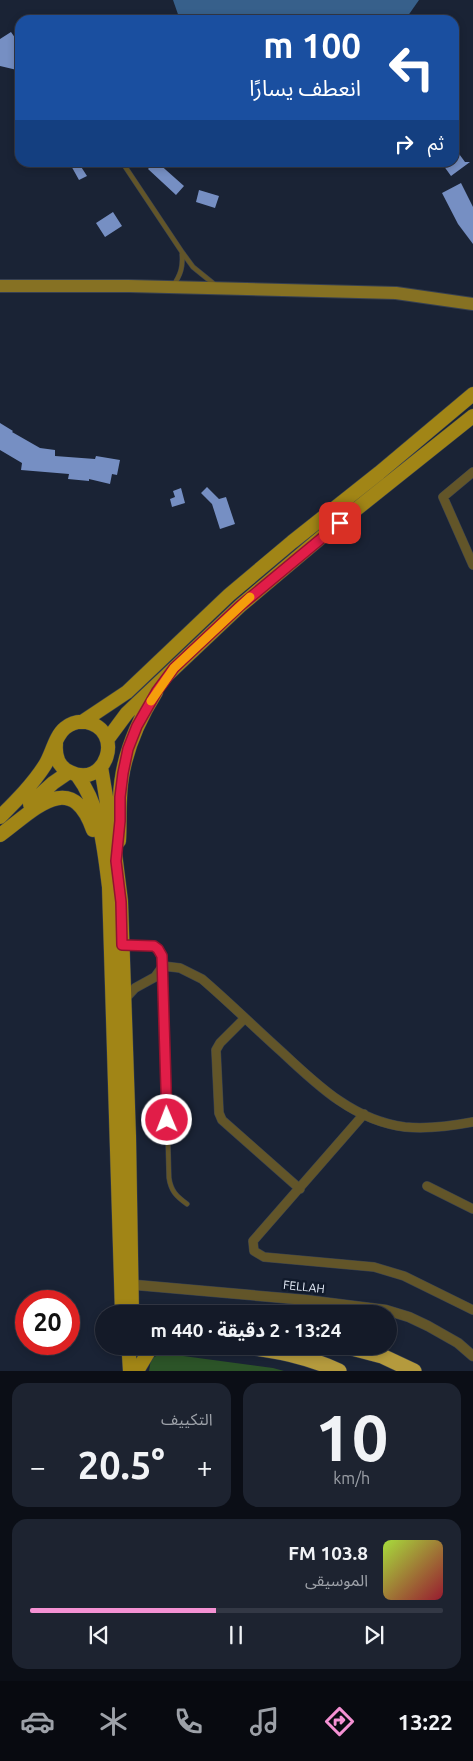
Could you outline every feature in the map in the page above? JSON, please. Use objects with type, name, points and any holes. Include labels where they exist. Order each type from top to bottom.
[{"type":"highway","points":[[292,1355],[339,1371]]},
{"type":"highway","points":[[378,1355],[414,1371]]},
{"type":"main road","points":[[0,286],[396,293],[473,304]]},
{"type":"main road","points":[[82,722],[127,692],[229,595],[473,394]]},
{"type":"main road","points":[[108,740],[127,713],[260,588],[473,416]]},
{"type":"main road","points":[[111,863],[120,821],[120,797],[128,749],[148,705],[174,668]]},
{"type":"main road","points":[[0,817],[36,777],[58,738],[70,724],[82,722],[95,725],[104,734],[108,740],[108,754],[101,767],[90,774],[73,773],[41,793],[0,835]]},
{"type":"main road","points":[[56,744],[58,760],[62,767],[73,773],[84,784],[95,811],[121,902],[124,1000],[126,1284]]},
{"type":"main road","points":[[101,767],[111,863],[111,925],[128,1305]]},
{"type":"main road","points":[[0,835],[41,804],[58,798],[67,799],[75,802],[87,815],[111,863]]},
{"type":"main road","points":[[129,1355],[130,1371]]},
{"type":"main road","points":[[137,1371],[145,1355]]},
{"type":"street","points":[[472,560],[444,497],[473,472]]},
{"type":"street","points":[[122,945],[154,946],[160,952],[163,966],[155,977],[136,988],[124,1000]]},
{"type":"street","points":[[163,966],[180,968],[195,974],[320,1088],[340,1102],[364,1114],[405,1127],[473,1122]]},
{"type":"street","points":[[244,1018],[220,1043],[216,1050],[219,1113],[222,1120],[300,1189]]},
{"type":"street","points":[[364,1114],[253,1241],[254,1251],[264,1257],[374,1267],[404,1276],[473,1310]]},
{"type":"street","points":[[427,1186],[473,1209]]},
{"type":"street","name":"FELLAH","points":[[126,1284],[306,1300],[386,1310],[428,1326],[458,1344],[473,1356]]},
{"type":"lane","points":[[125,167],[193,267],[207,280],[222,289]]},
{"type":"lane","points":[[172,288],[180,276],[183,267],[182,252]]},
{"type":"lane","points":[[163,966],[168,1178],[170,1188],[175,1195],[187,1204]]},
{"type":"green space","points":[[158,1355],[176,1355],[284,1371],[149,1371],[151,1359]]},
{"type":"water","points":[[173,0],[419,0],[408,15],[178,15]]},
{"type":"building","points":[[11,32],[15,38],[15,70],[0,66],[0,39]]},
{"type":"building","points":[[459,154],[465,162],[470,162],[451,176],[445,167],[459,167]]},
{"type":"building","points":[[72,167],[81,167],[87,176],[79,180]]},
{"type":"building","points":[[150,167],[163,167],[184,186],[176,195],[148,169]]},
{"type":"building","points":[[461,183],[473,207],[473,244],[458,224],[442,193]]},
{"type":"building","points":[[199,190],[219,196],[215,208],[196,202]]},
{"type":"building","points":[[113,212],[122,226],[105,237],[96,223]]},
{"type":"building","points":[[0,423],[40,448],[55,450],[55,456],[95,459],[96,456],[120,460],[117,475],[112,474],[110,484],[89,479],[89,481],[68,479],[69,474],[21,470],[22,463],[0,450]]},
{"type":"building","points":[[207,487],[219,499],[226,497],[235,524],[220,529],[212,504],[201,493]]},
{"type":"building","points":[[181,488],[185,503],[172,507],[170,499],[175,497],[173,491]]},
{"type":"slow traffic","points":[[151,701],[174,668],[250,597]]},
{"type":"route","points":[[167,1120],[162,956],[154,946],[122,945],[121,902],[116,861],[120,797],[128,749],[148,705],[174,668],[260,588],[340,523]]}]
